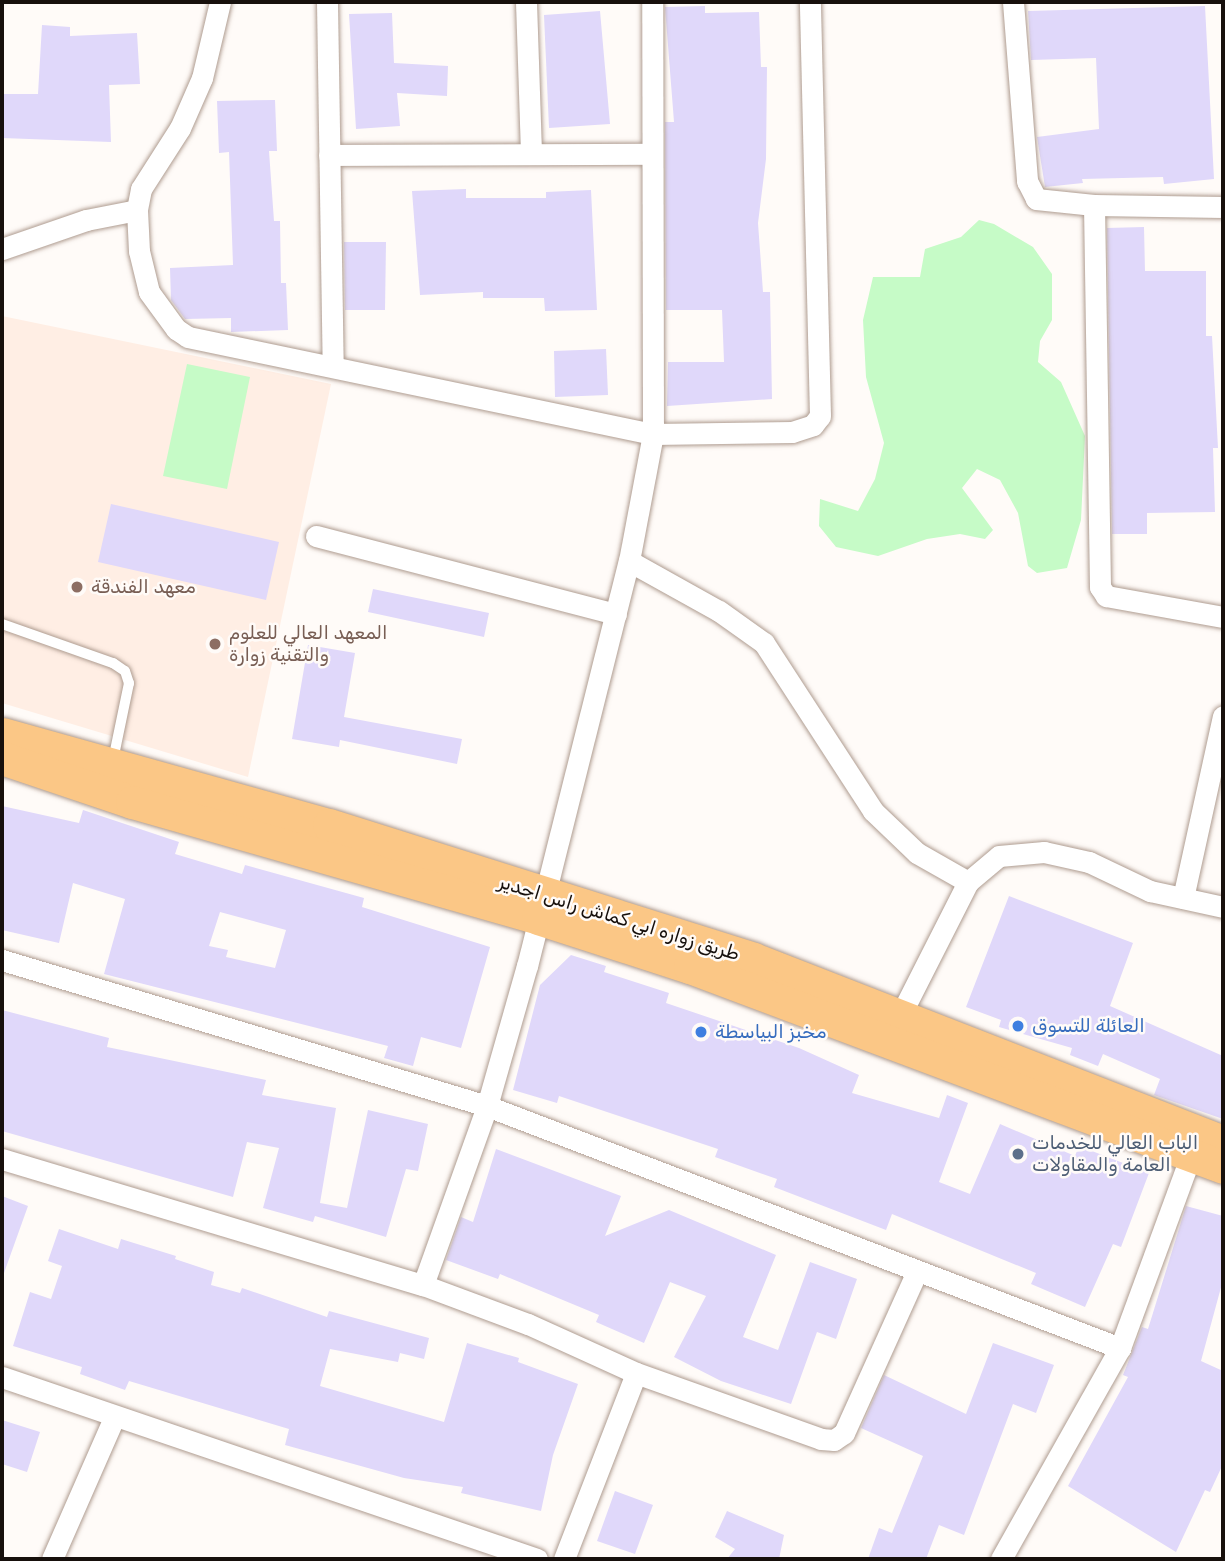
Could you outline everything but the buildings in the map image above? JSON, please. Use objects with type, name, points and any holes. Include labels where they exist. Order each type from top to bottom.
[{"type":"main road","name":"طريق زواره ابي كماش راس اجدير","points":[[2,734],[113,763],[540,906],[753,959],[1223,1142]]},
{"type":"main road","points":[[2,758],[132,802],[540,906],[1223,1167]]},
{"type":"street","points":[[220,2],[202,78],[180,128],[141,189],[137,210],[139,251],[149,292],[176,329],[188,337],[333,364],[653,434],[792,432],[813,425],[820,416],[810,2]]},
{"type":"street","points":[[327,2],[333,364]]},
{"type":"street","points":[[526,2],[531,154]]},
{"type":"street","points":[[423,1285],[487,1106],[616,614],[653,434],[652,2]]},
{"type":"street","points":[[1013,2],[1031,193],[1041,203],[1223,206]]},
{"type":"street","points":[[329,155],[653,154]]},
{"type":"street","points":[[1094,205],[1100,587],[1106,596],[1223,617]]},
{"type":"street","points":[[2,249],[86,220],[137,210]]},
{"type":"street","points":[[316,536],[616,614]]},
{"type":"street","points":[[629,561],[719,611],[764,643],[873,811],[917,853],[968,883]]},
{"type":"street","points":[[1183,898],[1223,716]]},
{"type":"street","points":[[900,1016],[968,883],[999,856],[1044,852],[1089,862],[1150,891],[1223,907]]},
{"type":"street","points":[[2,960],[487,1106],[1120,1348]]},
{"type":"street","points":[[1000,1559],[1120,1348],[1191,1156]]},
{"type":"street","points":[[2,1159],[423,1285],[528,1324],[636,1373],[834,1440],[844,1433],[917,1271]]},
{"type":"street","points":[[564,1559],[636,1373]]},
{"type":"street","points":[[2,1377],[114,1418],[537,1559]]},
{"type":"street","points":[[52,1559],[114,1418]]},
{"type":"lane","points":[[2,624],[113,663],[125,671],[129,682],[113,763]]},
{"type":"shaded area","points":[[2,316],[331,384],[248,777],[2,703]]},
{"type":"green space","points":[[979,220],[994,224],[1033,247],[1052,274],[1052,320],[1040,341],[1038,362],[1061,382],[1085,436],[1081,520],[1067,568],[1037,573],[1028,566],[1018,513],[1000,480],[977,469],[962,488],[993,530],[985,539],[960,534],[927,539],[878,556],[836,547],[819,526],[820,499],[858,511],[875,479],[884,443],[866,377],[863,320],[873,277],[920,277],[925,249],[961,237]]},
{"type":"green space","points":[[187,364],[250,377],[227,489],[163,476]]},
{"type":"place","name":"معهد الفندقة","points":[[77,587]]},
{"type":"place","name":"المعهد العالي للعلوم والتقنية زوارة","points":[[215,644]]},
{"type":"place","name":"العائلة للتسوق","points":[[1018,1026]]},
{"type":"place","name":"مخبز البياسطة","points":[[701,1032]]},
{"type":"place","name":"الباب العالي للخدمات العامة والمقاولات","points":[[1018,1154]]}]
